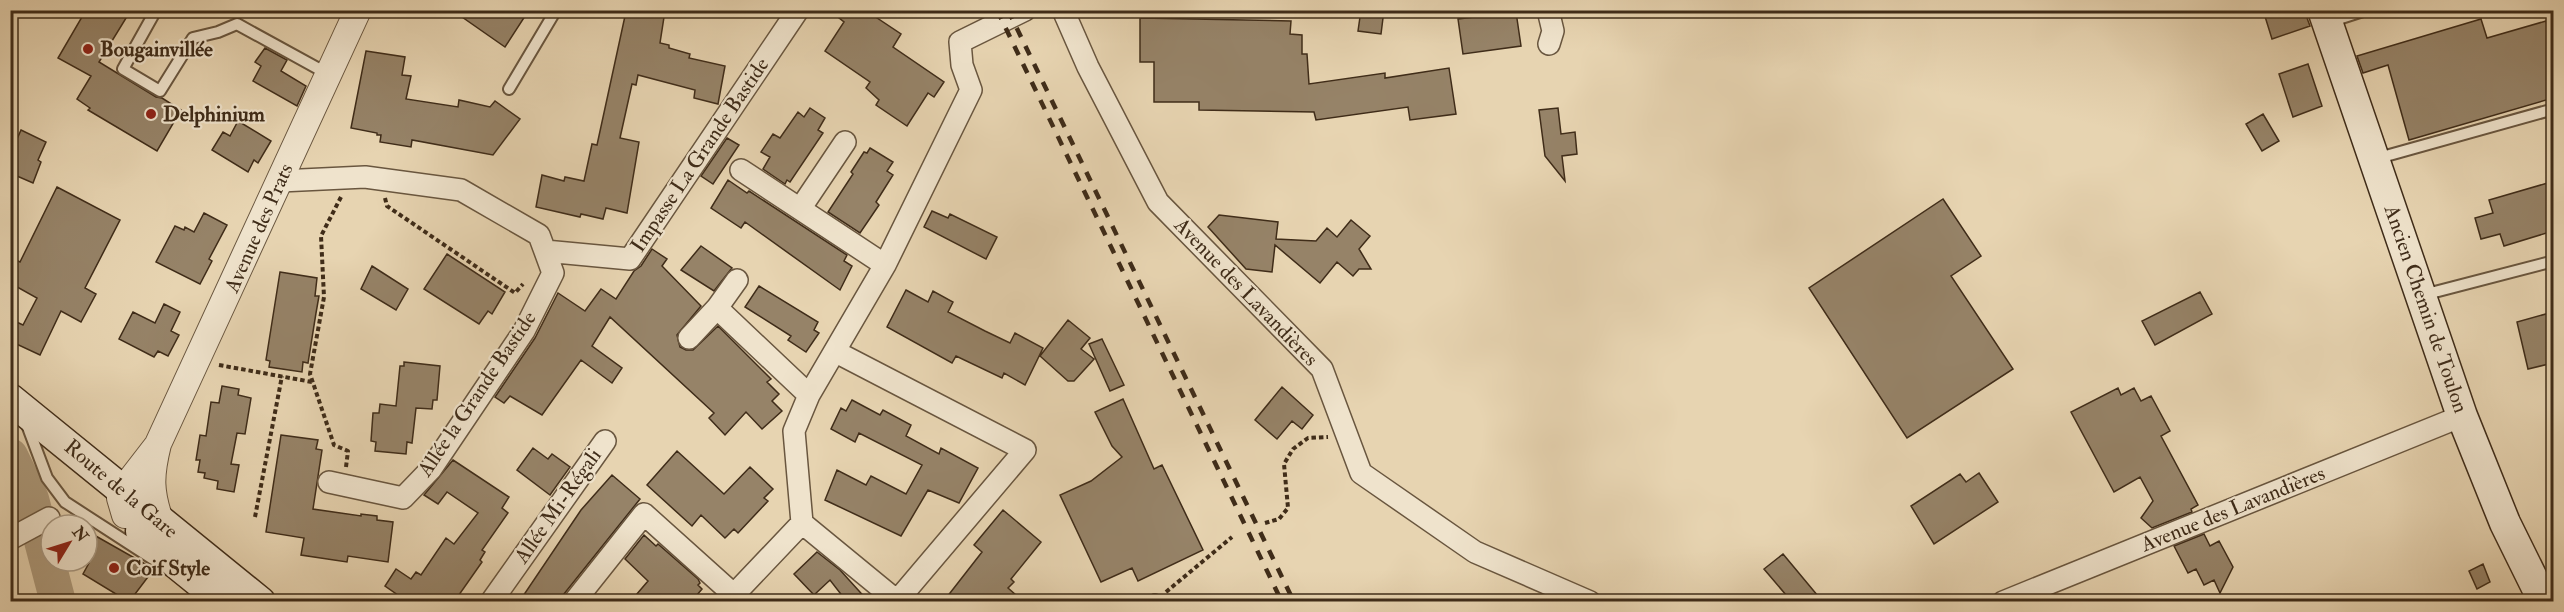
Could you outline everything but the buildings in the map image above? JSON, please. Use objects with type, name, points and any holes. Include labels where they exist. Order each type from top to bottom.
[{"type":"main road","name":"Ancien Chemin de Toulon","points":[[2325,17],[2462,416],[2505,523],[2544,602]]},
{"type":"main road","name":"Route de la Gare","points":[[16,409],[124,503],[174,562],[224,602]]},
{"type":"main road","name":"Route de la Gare","points":[[124,503],[161,523],[260,602]]},
{"type":"street","name":"Avenue des Prats","points":[[124,503],[158,444],[198,361],[358,10]]},
{"type":"street","name":"Impasse La Grande Bastide","points":[[545,251],[630,259],[798,10]]},
{"type":"street","points":[[836,352],[1026,450],[897,601],[802,523],[794,431],[809,395],[885,265],[971,90],[962,65],[960,42],[1025,10]]},
{"type":"street","name":"Avenue des Lavandières","points":[[1063,10],[1088,67],[1158,202],[1322,369],[1360,473],[1475,552],[1590,602]]},
{"type":"street","points":[[1548,10],[1553,31],[1549,44]]},
{"type":"street","points":[[800,209],[845,142]]},
{"type":"street","points":[[741,170],[885,265]]},
{"type":"street","name":"Allée la Grande Bastide","points":[[280,181],[382,179],[461,190],[539,235],[553,273],[524,331],[431,469],[403,498],[337,484]]},
{"type":"street","points":[[689,338],[717,308],[737,280]]},
{"type":"street","points":[[717,308],[809,395]]},
{"type":"street","name":"Avenue des Lavandières","points":[[2003,602],[2462,416]]},
{"type":"street","name":"Allée Mi-Régali","points":[[491,602],[605,441]]},
{"type":"street","name":"Avenue des Prats","points":[[158,444],[152,467],[151,486],[161,523]]},
{"type":"street","points":[[574,602],[644,514],[730,598],[802,523]]},
{"type":"street","points":[[10,539],[39,523]]},
{"type":"lane","points":[[156,10],[123,69],[160,91],[193,38],[218,32],[237,24],[328,75]]},
{"type":"lane","points":[[509,89],[556,10]]},
{"type":"lane","points":[[2325,17],[2366,10]]},
{"type":"lane","points":[[2374,159],[2553,109]]},
{"type":"lane","points":[[2421,296],[2553,261]]},
{"type":"lane","points":[[16,409],[47,478],[65,502],[156,561],[174,562]]},
{"type":"lane","points":[[54,513],[65,502]]},
{"type":"path","points":[[337,484],[348,451],[334,445],[310,374],[324,297],[321,236],[342,195],[343,178]]},
{"type":"path","points":[[382,179],[387,206],[515,293],[526,280],[544,291]]},
{"type":"path","points":[[198,361],[313,382]]},
{"type":"path","points":[[255,517],[282,376]]},
{"type":"path","points":[[1265,523],[1280,519],[1288,508],[1284,464],[1293,449],[1308,438],[1346,435]]},
{"type":"path","points":[[1155,601],[1232,537]]},
{"type":"waterway","points":[[10,456],[31,499],[58,602]]},
{"type":"railway","points":[[997,10],[1282,602]]},
{"type":"railway","points":[[1008,10],[1294,602]]},
{"type":"place","name":"Bougainvillée","points":[[88,49]]},
{"type":"place","name":"Delphinium","points":[[151,114]]},
{"type":"place","name":"Coif Style","points":[[114,568]]}]
